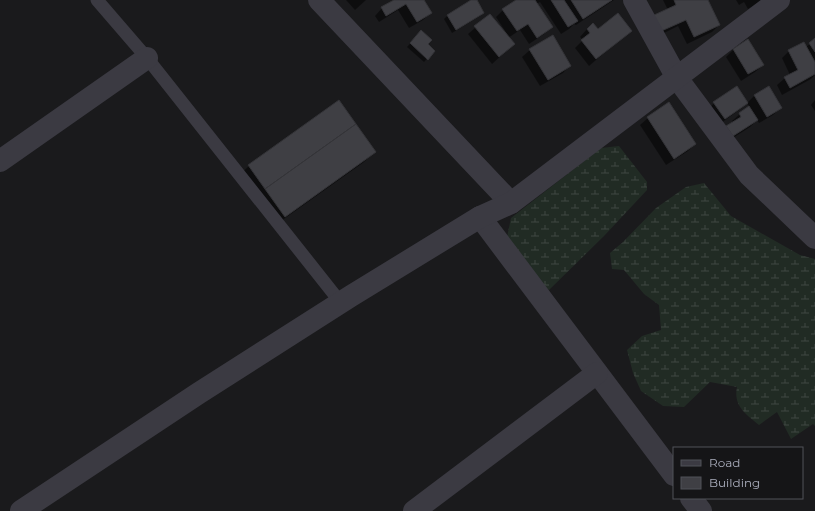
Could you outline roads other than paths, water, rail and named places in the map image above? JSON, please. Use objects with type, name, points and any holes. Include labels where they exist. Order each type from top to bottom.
[{"type":"street","points":[[319,0],[511,203]]},
{"type":"street","points":[[634,0],[677,78],[749,174],[815,238]]},
{"type":"street","points":[[21,511],[199,393],[341,303],[480,217],[511,203],[779,0]]},
{"type":"street","points":[[0,161],[147,58]]},
{"type":"street","points":[[480,217],[673,474]]},
{"type":"street","points":[[414,511],[597,373]]},
{"type":"street","points":[[692,499],[701,511]]},
{"type":"lane","points":[[97,0],[147,58],[341,303]]}]
